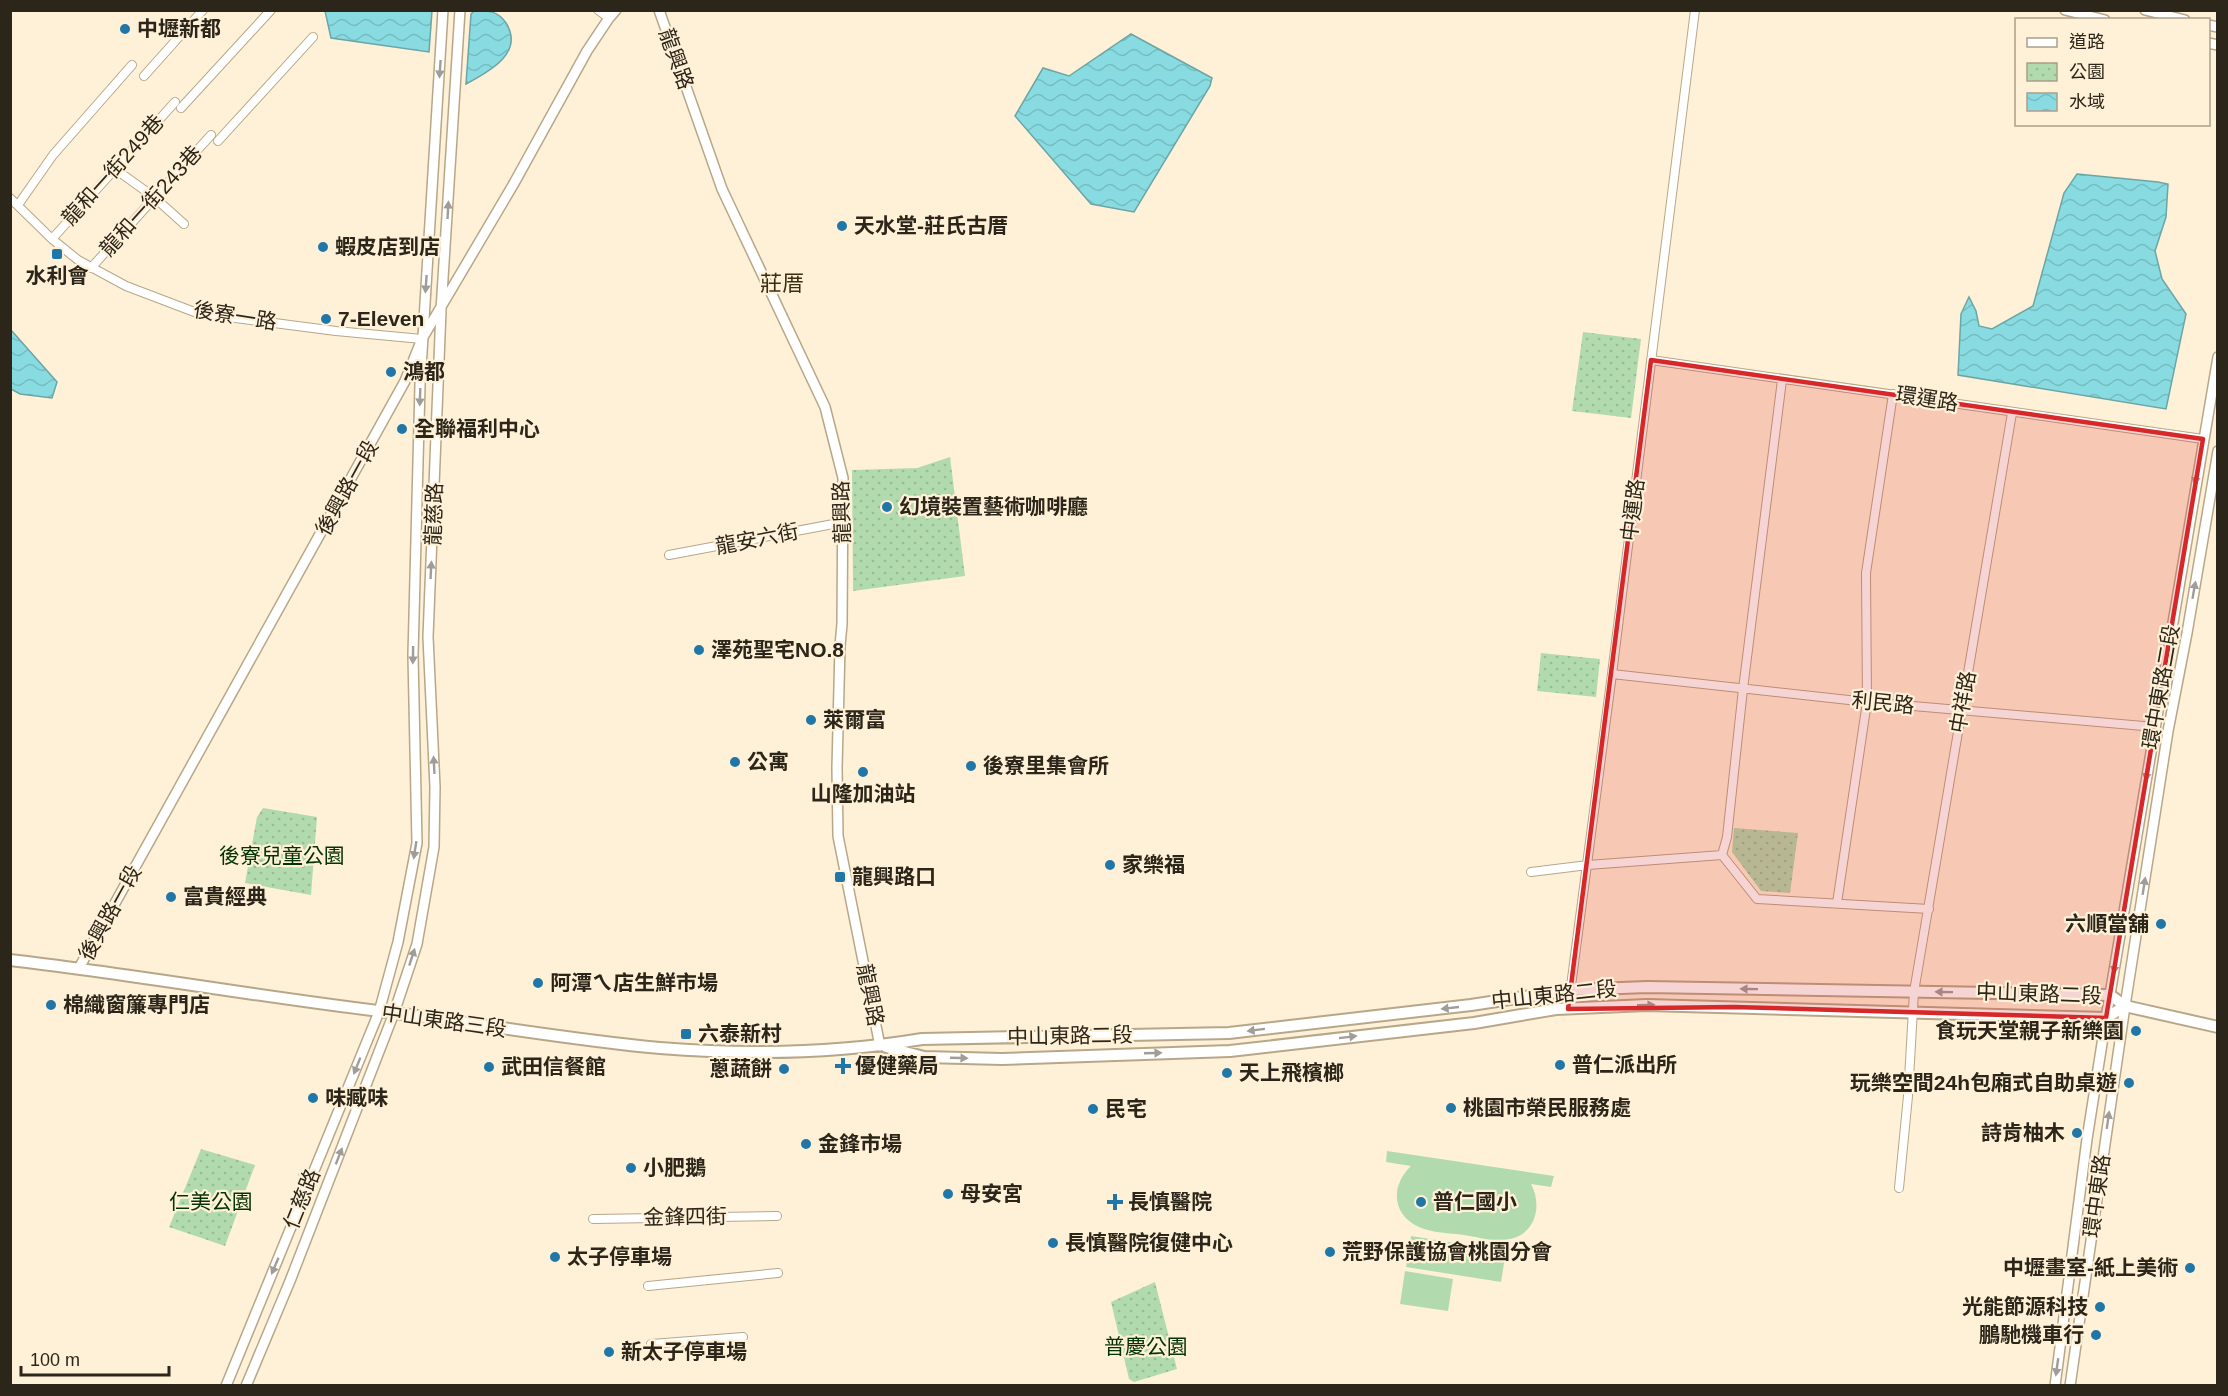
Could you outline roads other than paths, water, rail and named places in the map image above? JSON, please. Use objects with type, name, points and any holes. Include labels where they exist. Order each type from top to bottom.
[{"type":"main road","name":"中山東路三段","points":[[10,960],[379,1012],[661,1048],[761,1051],[880,1046]]},
{"type":"main road","name":"中山東路二段","points":[[1647,987],[2110,995],[2125,1006],[2106,1018],[1647,1005],[1568,1009],[1474,1023],[1230,1051],[1002,1059],[924,1057],[880,1046],[922,1039],[1229,1033],[1471,1005],[1570,990],[1647,987]]},
{"type":"main road","points":[[2125,1006],[2217,1027]]},
{"type":"street","points":[[144,76],[203,10]]},
{"type":"street","name":"龍和一街249巷","points":[[52,239],[115,169],[271,10]]},
{"type":"street","name":"龍慈路","points":[[379,1012],[398,942],[417,843],[412,655],[422,339],[443,10]]},
{"type":"street","name":"龍慈路","points":[[394,1013],[417,944],[434,847],[435,787],[428,637],[441,310],[460,10]]},
{"type":"street","points":[[598,10],[609,18]]},
{"type":"street","name":"後興路一段","points":[[79,968],[405,381],[422,339],[441,310],[587,51],[616,10]]},
{"type":"street","name":"龍興路","points":[[659,10],[722,189],[825,407],[843,478],[844,522],[837,768],[838,837],[880,1046]]},
{"type":"street","name":"中運路","points":[[1568,1009],[1695,10]]},
{"type":"street","points":[[2065,10],[2097,18]]},
{"type":"street","points":[[2145,10],[2177,18]]},
{"type":"street","points":[[218,141],[313,37]]},
{"type":"street","points":[[18,205],[53,155],[132,65]]},
{"type":"street","name":"龍和一街243巷","points":[[91,268],[211,135]]},
{"type":"street","points":[[115,169],[154,197],[184,224]]},
{"type":"street","name":"後寮一路","points":[[10,198],[52,239],[91,268],[126,286],[197,313],[336,331],[422,339]]},
{"type":"street","name":"環中東路二段","points":[[2106,1018],[2217,357]]},
{"type":"street","name":"環運路","points":[[1651,360],[2203,439]]},
{"type":"street","points":[[1722,855],[1727,837],[1782,380]]},
{"type":"street","points":[[1837,903],[1867,702],[1866,573],[1893,394]]},
{"type":"street","name":"中祥路","points":[[1899,1188],[1914,992],[2012,413]]},
{"type":"street","name":"環中東路二段","points":[[2125,1006],[2168,731],[2187,633],[2217,451]]},
{"type":"street","name":"龍安六街","points":[[669,555],[844,522]]},
{"type":"street","name":"利民路","points":[[1612,674],[1867,702],[2155,727]]},
{"type":"street","points":[[415,786],[435,787]]},
{"type":"street","points":[[1531,872],[1588,865],[1722,855]]},
{"type":"street","points":[[1722,855],[1757,899],[1929,909]]},
{"type":"street","name":"環中東路","points":[[2070,1386],[2125,1006]]},
{"type":"street","name":"仁慈路","points":[[226,1386],[246,1332],[379,1012]]},
{"type":"street","name":"仁慈路","points":[[246,1386],[290,1281],[394,1013]]},
{"type":"street","name":"環中東路","points":[[2055,1386],[2087,1139],[2106,1018]]},
{"type":"street","points":[[313,1173],[330,1178]]},
{"type":"street","name":"金鋒四街","points":[[593,1219],[777,1216]]},
{"type":"street","points":[[648,1286],[778,1273]]},
{"type":"street","points":[[651,1344],[743,1336]]},
{"type":"water","points":[[325,11],[432,11],[429,52],[331,38]]},
{"type":"water","points":[[474,11],[488,11],[500,16],[511,34],[511,44],[501,60],[484,74],[466,84],[471,14]]},
{"type":"water","points":[[1131,34],[1212,78],[1210,86],[1134,212],[1091,204],[1015,116],[1043,68],[1069,76]]},
{"type":"water","points":[[2077,174],[2168,184],[2166,217],[2155,251],[2162,279],[2186,314],[2166,409],[1958,375],[1961,314],[1969,297],[1976,311],[1979,326],[1992,329],[2033,306],[2064,193]]},
{"type":"water","points":[[11,330],[57,382],[52,398],[20,394],[11,389]]},
{"type":"waterway","points":[[300,1174],[301,1183]]},
{"type":"place","name":"中壢新都","points":[[125,29]]},
{"type":"place","name":"天水堂-莊氏古厝","points":[[842,226]]},
{"type":"place","name":"蝦皮店到店","points":[[323,247]]},
{"type":"place","name":"水利會","points":[[57,254]]},
{"type":"place","name":"7-Eleven","points":[[326,319]]},
{"type":"place","name":"鴻都","points":[[391,372]]},
{"type":"place","name":"全聯福利中心","points":[[402,429]]},
{"type":"place","name":"幻境裝置藝術咖啡廳","points":[[887,507]]},
{"type":"place","name":"澤苑聖宅NO.8","points":[[699,650]]},
{"type":"place","name":"萊爾富","points":[[811,720]]},
{"type":"place","name":"公寓","points":[[735,762]]},
{"type":"place","name":"後寮里集會所","points":[[971,766]]},
{"type":"place","name":"山隆加油站","points":[[863,772]]},
{"type":"place","name":"家樂福","points":[[1110,865]]},
{"type":"place","name":"龍興路口","points":[[840,877]]},
{"type":"place","name":"富貴經典","points":[[171,897]]},
{"type":"place","name":"六順當舖","points":[[2161,924]]},
{"type":"place","name":"阿潭ㄟ店生鮮市場","points":[[538,983]]},
{"type":"place","name":"棉織窗簾專門店","points":[[51,1005]]},
{"type":"place","name":"食玩天堂親子新樂園","points":[[2136,1031]]},
{"type":"place","name":"六泰新村","points":[[686,1034]]},
{"type":"place","name":"普仁派出所","points":[[1560,1065]]},
{"type":"place","name":"優健藥局","points":[[843,1066]]},
{"type":"place","name":"武田信餐館","points":[[489,1067]]},
{"type":"place","name":"蔥蔬餅","points":[[784,1069]]},
{"type":"place","name":"天上飛檳榔","points":[[1227,1073]]},
{"type":"place","name":"玩樂空間24h包廂式自助桌遊","points":[[2129,1083]]},
{"type":"place","name":"味臧味","points":[[313,1098]]},
{"type":"place","name":"桃園市榮民服務處","points":[[1451,1108]]},
{"type":"place","name":"民宅","points":[[1093,1109]]},
{"type":"place","name":"詩肯柚木","points":[[2077,1133]]},
{"type":"place","name":"金鋒市場","points":[[806,1144]]},
{"type":"place","name":"小肥鵝","points":[[631,1168]]},
{"type":"place","name":"母安宮","points":[[948,1194]]},
{"type":"place","name":"長慎醫院","points":[[1115,1202]]},
{"type":"place","name":"普仁國小","points":[[1421,1202]]},
{"type":"place","name":"長慎醫院復健中心","points":[[1053,1243]]},
{"type":"place","name":"荒野保護協會桃園分會","points":[[1330,1252]]},
{"type":"place","name":"太子停車場","points":[[555,1257]]},
{"type":"place","name":"中壢畫室-紙上美術","points":[[2190,1268]]},
{"type":"place","name":"光能節源科技","points":[[2100,1307]]},
{"type":"place","name":"鵬馳機車行","points":[[2096,1335]]},
{"type":"place","name":"新太子停車場","points":[[609,1352]]},
{"type":"district","name":"莊厝","points":[[782,283]]},
{"type":"park label","name":"後寮兒童公園","points":[[282,856]]},
{"type":"park label","name":"仁美公園","points":[[211,1202]]},
{"type":"park label","name":"普慶公園","points":[[1146,1347]]}]
